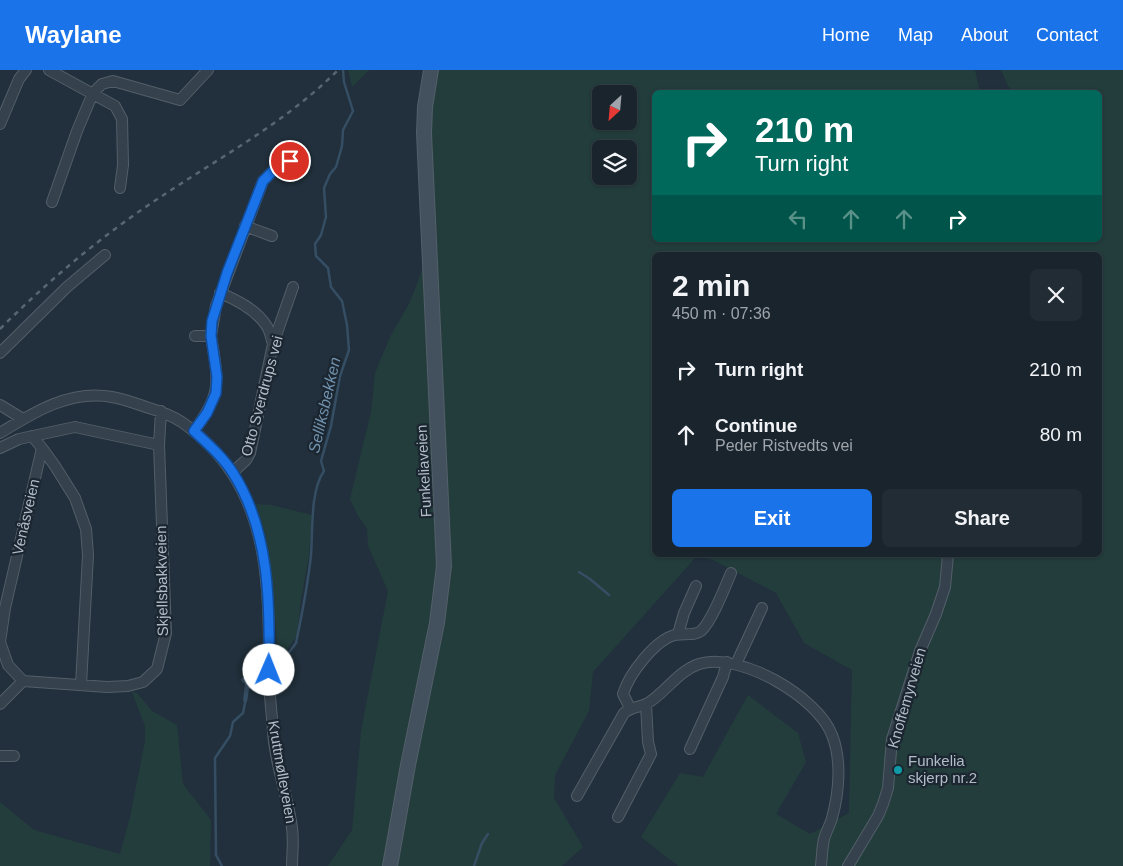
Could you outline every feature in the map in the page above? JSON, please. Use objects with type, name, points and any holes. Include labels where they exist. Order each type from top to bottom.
[{"type":"street","points":[[0,124],[19,79],[26,70]]},
{"type":"street","points":[[49,70],[115,106],[122,119],[123,165],[120,188]]},
{"type":"street","points":[[52,202],[77,131],[93,93],[102,84],[113,81],[180,100],[208,70]]},
{"type":"street","name":"Funkeliaveien","points":[[390,866],[408,765],[439,616],[444,566],[424,133],[425,107],[431,70]]},
{"type":"street","points":[[194,431],[207,413],[216,393],[217,377],[211,336],[212,321],[220,293],[245,226],[266,177],[278,166],[301,156]]},
{"type":"street","points":[[245,226],[272,236]]},
{"type":"street","points":[[0,353],[67,287],[105,255]]},
{"type":"street","name":"Otto Sverdrups vei","points":[[232,472],[246,460],[250,453],[273,344],[293,287]]},
{"type":"street","points":[[220,293],[239,301],[257,315],[267,326],[273,344]]},
{"type":"street","points":[[195,336],[211,336]]},
{"type":"street","name":"Kruttmølleveien","points":[[0,433],[22,419],[64,399],[94,395],[113,397],[161,411],[183,422],[220,456],[232,472],[246,497],[263,549],[270,633],[269,677],[274,747],[292,826],[292,866]]},
{"type":"street","points":[[0,405],[22,419]]},
{"type":"street","name":"Skjellsbakkveien","points":[[23,681],[107,687],[128,686],[143,682],[157,669],[166,633],[159,445],[161,411]]},
{"type":"street","points":[[0,448],[19,439],[75,427],[159,445]]},
{"type":"street","points":[[32,436],[56,466],[75,498],[86,528],[88,555],[82,685]]},
{"type":"street","name":"Venåsveien","points":[[23,681],[8,666],[0,642],[5,608],[42,448]]},
{"type":"street","name":"Knoffemyrveien","points":[[848,866],[878,816],[883,804],[888,788],[892,740],[920,651],[945,587],[948,557]]},
{"type":"street","points":[[630,708],[623,694],[632,676],[646,658],[670,637],[678,634],[693,634],[702,630],[716,606],[731,573]]},
{"type":"street","points":[[678,634],[684,613],[696,586]]},
{"type":"street","points":[[690,749],[722,677],[762,608]]},
{"type":"street","points":[[577,796],[624,713],[630,708],[646,704],[686,670],[700,663],[731,663],[780,682],[815,708],[832,734],[838,761],[837,796],[832,820],[824,840],[821,866]]},
{"type":"street","points":[[0,704],[23,681]]},
{"type":"street","points":[[618,817],[651,754],[648,742],[646,704]]},
{"type":"street","points":[[0,756],[14,756]]},
{"type":"green space","points":[[348,70],[369,70],[352,87]]},
{"type":"green space","points":[[439,70],[975,70],[980,90],[652,90],[652,242],[1102,242],[1102,90],[1012,90],[1008,86],[1001,70],[1123,70],[1123,866],[678,866],[641,837],[680,773],[703,777],[748,695],[798,733],[806,762],[776,814],[810,834],[849,813],[852,670],[804,643],[776,593],[713,560],[701,557],[1102,557],[1102,252],[652,252],[652,557],[696,557],[593,672],[589,711],[555,775],[554,798],[583,847],[562,866],[328,866],[352,830],[361,731],[388,591],[368,546],[367,528],[358,516],[350,499],[371,412],[375,373],[391,335],[410,302],[431,246],[426,142]]},
{"type":"green space","points":[[256,504],[271,505],[312,515],[309,556],[297,635],[285,653],[278,659],[266,537]]},
{"type":"green space","points":[[132,692],[137,693],[152,711],[177,725],[183,784],[211,820],[210,866],[0,866],[0,802],[34,830],[120,854],[130,817],[145,741],[145,726]]},
{"type":"water","points":[[263,666],[264,669],[252,679],[247,702],[245,703],[243,701],[245,684],[241,679]]},
{"type":"waterway","name":"Selliksbekken","points":[[275,663],[288,654],[296,643],[310,566],[314,500],[316,489],[324,471],[321,461],[331,426],[340,376],[349,350],[347,325],[342,301],[331,287],[328,268],[316,256],[315,244],[321,235],[326,217],[324,188],[330,174],[336,167],[342,146],[343,130],[353,111],[344,82],[343,70]]},
{"type":"waterway","points":[[579,572],[609,595]]},
{"type":"waterway","points":[[222,866],[216,855],[215,758],[230,736],[233,722],[243,713],[245,703]]},
{"type":"waterway","points":[[474,866],[482,843],[488,834]]},
{"type":"railway","points":[[0,329],[38,292],[100,241],[143,209],[276,121],[298,105],[338,70]]},
{"type":"place","name":"Funkelia skjerp nr.2","points":[[898,770]]},
{"type":"route","points":[[269,670],[270,633],[263,549],[260,536],[246,497],[232,472],[220,456],[194,431],[207,413],[216,393],[217,377],[211,336],[212,321],[227,273],[263,181],[278,166],[290,161]]}]
